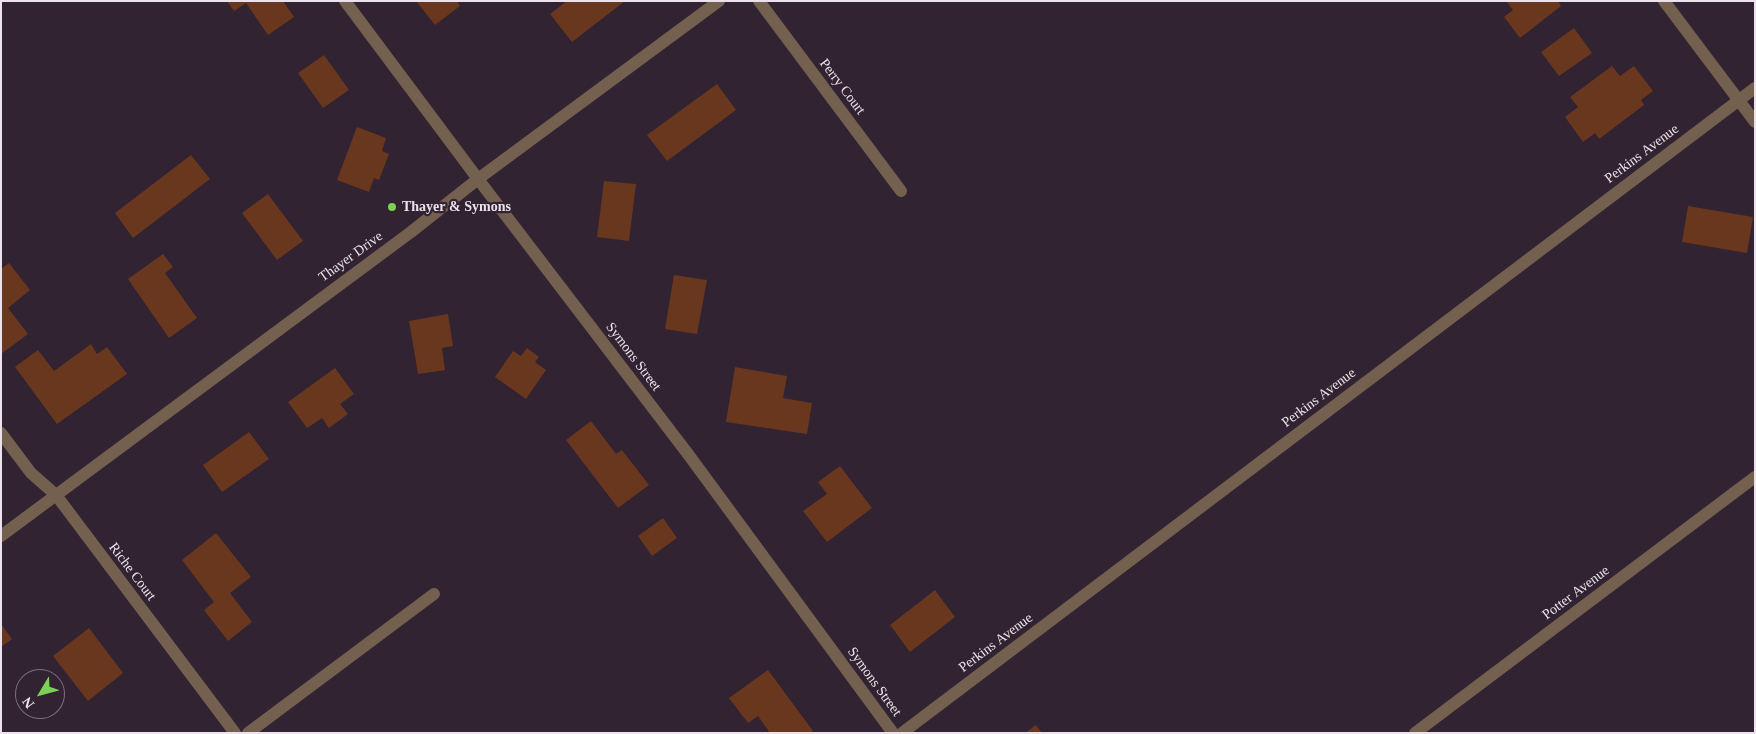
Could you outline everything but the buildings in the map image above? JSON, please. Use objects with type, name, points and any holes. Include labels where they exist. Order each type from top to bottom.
[{"type":"street","name":"Symons Street","points":[[345,1],[688,454],[893,733]]},
{"type":"street","name":"Thayer Drive","points":[[1,536],[719,1]]},
{"type":"street","name":"Perry Court","points":[[759,1],[901,191]]},
{"type":"street","points":[[1664,1],[1755,122]]},
{"type":"street","name":"Perkins Avenue","points":[[902,733],[1755,88]]},
{"type":"street","name":"Riche Court","points":[[1,434],[31,473],[56,495],[235,733]]},
{"type":"street","name":"Potter Avenue","points":[[1415,733],[1755,477]]},
{"type":"street","points":[[248,733],[434,594]]},
{"type":"place","name":"Thayer & Symons","points":[[392,207]]}]
